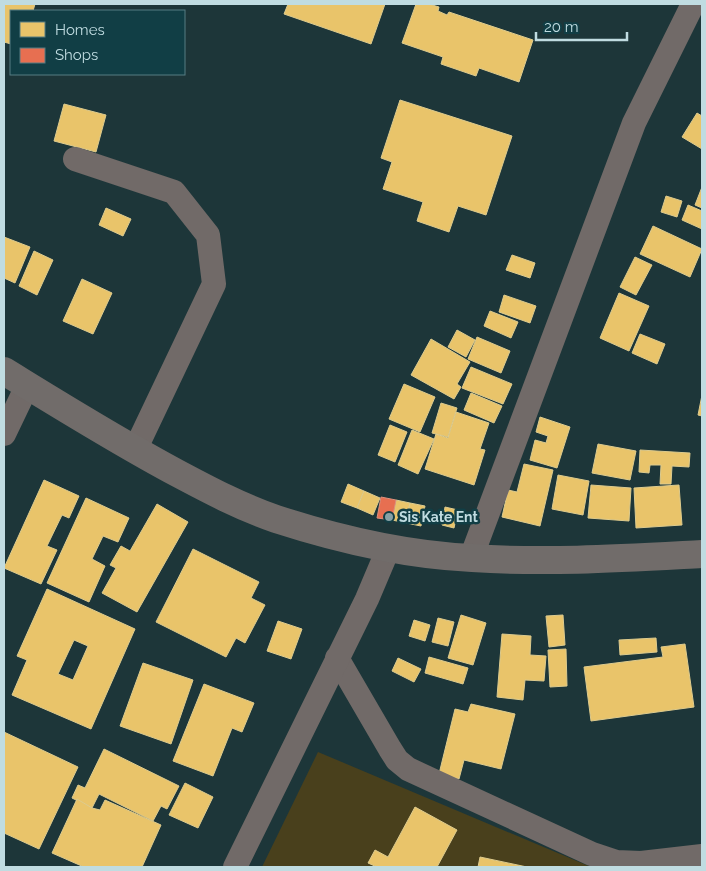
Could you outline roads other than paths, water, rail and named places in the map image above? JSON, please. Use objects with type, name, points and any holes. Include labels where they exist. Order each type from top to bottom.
[{"type":"street","points":[[471,558],[634,123],[693,4]]},
{"type":"street","points":[[75,159],[174,192],[208,235],[214,284],[134,450]]},
{"type":"street","points":[[4,371],[134,450],[226,499],[267,515],[342,537],[389,548],[471,558],[601,559],[702,554]]},
{"type":"street","points":[[4,434],[28,386]]},
{"type":"street","points":[[235,867],[389,548]]},
{"type":"street","points":[[337,658],[390,749],[408,769],[592,854],[616,862],[641,863],[702,856]]},
{"type":"place","name":"Sis Kate Ent","points":[[389,517]]}]
